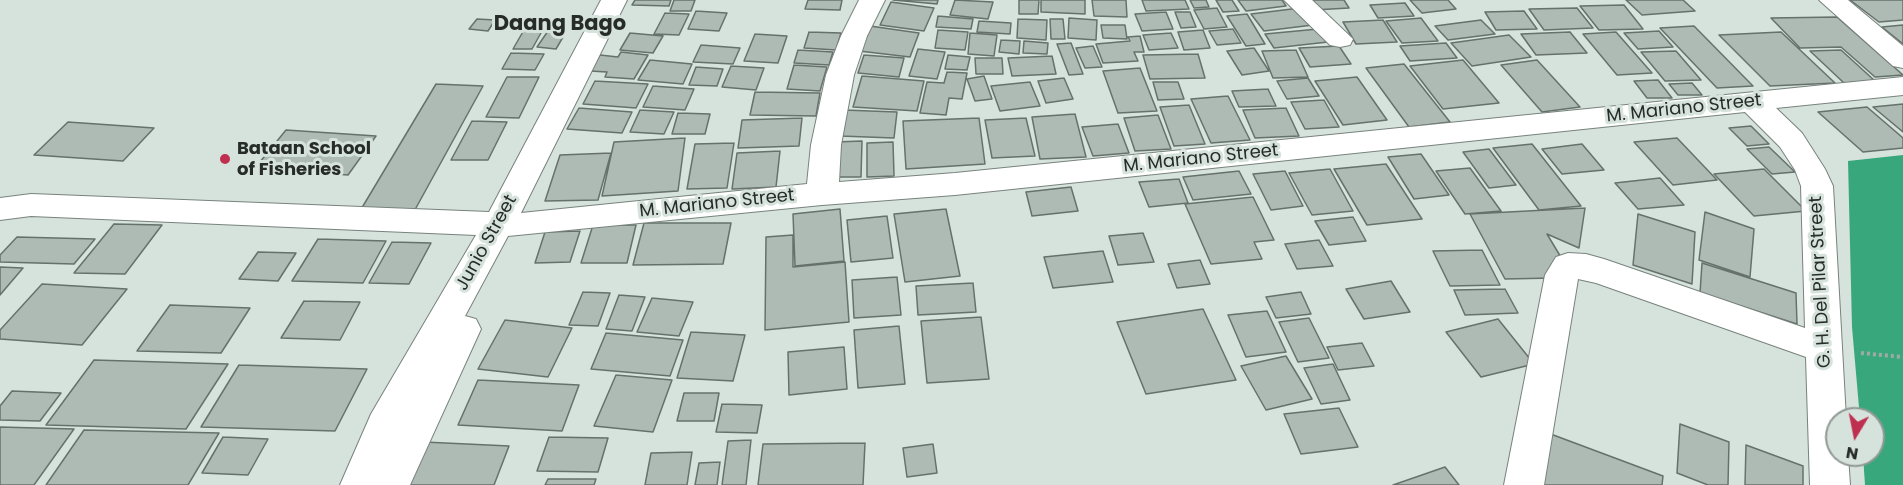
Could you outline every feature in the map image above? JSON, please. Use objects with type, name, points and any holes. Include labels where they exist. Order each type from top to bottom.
[{"type":"street","name":"Junio Street","points":[[390,485],[506,224],[614,0]]},
{"type":"street","name":"Junio Street","points":[[360,485],[385,426],[506,224],[627,0]]},
{"type":"street","points":[[822,194],[827,135],[840,75],[854,36],[872,0]]},
{"type":"street","points":[[1297,0],[1340,39]]},
{"type":"street","points":[[1832,0],[1903,60]]},
{"type":"street","name":"M. Mariano Street","points":[[0,208],[31,205],[506,224],[822,194],[955,184],[1903,86]]},
{"type":"street","name":"G. H. Del Pilar Street","points":[[1752,102],[1796,147],[1810,169],[1817,186],[1840,351],[1830,485]]},
{"type":"street","points":[[1524,485],[1562,275],[1568,266],[1586,267],[1604,272],[1840,351]]},
{"type":"path","points":[[1840,351],[1903,357]]},
{"type":"shaded area","points":[[1903,155],[1903,485],[1865,485],[1864,467],[1885,467],[1885,407],[1859,407],[1852,327],[1848,161]]},
{"type":"building","points":[[635,0],[671,0],[669,6],[632,5]]},
{"type":"building","points":[[674,0],[695,0],[691,11],[670,11]]},
{"type":"building","points":[[808,0],[842,0],[840,10],[805,9]]},
{"type":"building","points":[[893,0],[938,0],[937,4]]},
{"type":"building","points":[[955,0],[993,2],[988,19],[950,15]]},
{"type":"building","points":[[1019,0],[1039,0],[1038,14],[1019,14]]},
{"type":"building","points":[[1041,0],[1085,0],[1085,14],[1041,12]]},
{"type":"building","points":[[1092,0],[1126,0],[1127,17],[1094,16]]},
{"type":"building","points":[[1142,0],[1185,0],[1189,9],[1146,11]]},
{"type":"building","points":[[1190,0],[1206,0],[1209,7],[1194,8]]},
{"type":"building","points":[[1216,0],[1232,0],[1239,11],[1223,12]]},
{"type":"building","points":[[1238,0],[1282,0],[1286,6],[1246,11]]},
{"type":"building","points":[[1308,0],[1344,0],[1349,8],[1314,10]]},
{"type":"building","points":[[1410,0],[1448,0],[1456,9],[1422,13]]},
{"type":"building","points":[[1626,0],[1683,0],[1695,11],[1642,15]]},
{"type":"building","points":[[1850,0],[1903,0],[1903,20],[1879,22]]},
{"type":"building","points":[[891,2],[934,8],[924,31],[880,25]]},
{"type":"building","points":[[1405,3],[1414,16],[1378,18],[1370,5]]},
{"type":"building","points":[[1624,5],[1643,29],[1599,30],[1580,6]]},
{"type":"building","points":[[1217,8],[1227,27],[1204,29],[1194,10]]},
{"type":"building","points":[[1300,8],[1313,25],[1264,31],[1251,14]]},
{"type":"building","points":[[1577,8],[1593,28],[1544,30],[1529,9]]},
{"type":"building","points":[[696,11],[727,13],[719,31],[688,29]]},
{"type":"building","points":[[1524,11],[1537,29],[1496,30],[1485,12]]},
{"type":"building","points":[[1166,12],[1173,29],[1142,31],[1135,14]]},
{"type":"building","points":[[1175,12],[1190,12],[1196,27],[1181,28]]},
{"type":"building","points":[[665,13],[689,14],[679,35],[654,34]]},
{"type":"building","points":[[1247,14],[1265,44],[1246,46],[1227,16]]},
{"type":"building","points":[[938,16],[973,19],[971,29],[936,27]]},
{"type":"building","points":[[1837,17],[1903,75],[1875,77],[1841,47],[1800,48],[1771,18]]},
{"type":"building","points":[[1069,18],[1097,20],[1096,40],[1068,38]]},
{"type":"building","points":[[1421,18],[1438,41],[1402,43],[1386,21]]},
{"type":"building","points":[[477,19],[495,20],[488,31],[469,29]]},
{"type":"building","points":[[1018,19],[1047,20],[1046,40],[1017,38]]},
{"type":"building","points":[[1050,19],[1063,19],[1065,39],[1051,39]]},
{"type":"building","points":[[1383,20],[1397,42],[1356,44],[1343,22]]},
{"type":"building","points":[[1481,20],[1495,34],[1448,40],[1435,26]]},
{"type":"building","points":[[979,21],[1011,23],[1010,34],[977,32]]},
{"type":"building","points":[[528,23],[546,24],[532,49],[513,49]]},
{"type":"building","points":[[1101,25],[1125,25],[1127,39],[1103,38]]},
{"type":"building","points":[[1903,25],[1903,44],[1882,27]]},
{"type":"building","points":[[870,26],[919,33],[910,57],[859,51]]},
{"type":"building","points":[[1694,26],[1753,86],[1717,88],[1660,28]]},
{"type":"building","points":[[1233,29],[1241,43],[1217,45],[1209,31]]},
{"type":"building","points":[[1318,29],[1328,42],[1274,48],[1265,34]]},
{"type":"building","points":[[938,30],[968,32],[965,50],[935,48]]},
{"type":"building","points":[[1203,30],[1210,48],[1184,50],[1178,32]]},
{"type":"building","points":[[548,31],[566,32],[556,49],[537,47]]},
{"type":"building","points":[[1659,31],[1673,47],[1638,49],[1624,33]]},
{"type":"building","points":[[809,32],[841,33],[836,50],[804,48]]},
{"type":"building","points":[[1570,32],[1587,53],[1536,55],[1521,34]]},
{"type":"building","points":[[1616,32],[1652,73],[1617,75],[1583,34]]},
{"type":"building","points":[[1781,32],[1835,83],[1770,86],[1719,35]]},
{"type":"building","points":[[630,33],[663,36],[653,53],[620,50]]},
{"type":"building","points":[[970,33],[997,35],[994,56],[968,54]]},
{"type":"building","points":[[1171,33],[1178,48],[1149,50],[1143,35]]},
{"type":"building","points":[[755,34],[787,36],[778,63],[744,61]]},
{"type":"building","points":[[1509,35],[1531,57],[1472,66],[1451,43]]},
{"type":"building","points":[[1140,36],[1144,52],[1134,52],[1138,61],[1103,63],[1096,44],[1130,41],[1128,37]]},
{"type":"building","points":[[1001,40],[1020,41],[1019,54],[999,52]]},
{"type":"building","points":[[1024,41],[1048,43],[1047,54],[1023,53]]},
{"type":"building","points":[[1071,43],[1083,74],[1069,75],[1057,44]]},
{"type":"building","points":[[1446,43],[1457,58],[1410,61],[1400,46]]},
{"type":"building","points":[[701,45],[740,48],[733,64],[693,62]]},
{"type":"building","points":[[1093,46],[1102,67],[1085,68],[1076,48]]},
{"type":"building","points":[[1339,46],[1351,64],[1310,67],[1299,48]]},
{"type":"building","points":[[1254,48],[1269,71],[1242,75],[1227,51]]},
{"type":"building","points":[[918,49],[945,52],[937,79],[909,76]]},
{"type":"building","points":[[798,50],[833,52],[829,65],[794,63]]},
{"type":"building","points":[[1296,50],[1308,77],[1273,78],[1262,51]]},
{"type":"building","points":[[1841,50],[1875,81],[1844,83],[1810,51]]},
{"type":"building","points":[[1676,51],[1701,80],[1665,81],[1641,52]]},
{"type":"building","points":[[621,52],[648,55],[634,79],[605,77],[607,72],[590,71],[600,55],[618,57]]},
{"type":"building","points":[[511,53],[544,54],[535,70],[502,69]]},
{"type":"building","points":[[1198,54],[1205,78],[1150,79],[1143,55]]},
{"type":"building","points":[[864,55],[904,58],[899,77],[858,73]]},
{"type":"building","points":[[948,55],[970,57],[967,70],[945,69]]},
{"type":"building","points":[[1052,56],[1056,74],[1012,76],[1008,58]]},
{"type":"building","points":[[975,58],[1002,58],[1003,74],[976,74]]},
{"type":"building","points":[[650,60],[692,64],[683,84],[638,80]]},
{"type":"building","points":[[1463,60],[1499,103],[1443,109],[1410,66]]},
{"type":"building","points":[[1537,60],[1580,107],[1542,112],[1501,65]]},
{"type":"building","points":[[1404,64],[1450,122],[1409,127],[1366,68]]},
{"type":"building","points":[[794,65],[827,67],[820,91],[787,89]]},
{"type":"building","points":[[731,66],[764,68],[756,90],[722,87]]},
{"type":"building","points":[[696,67],[723,69],[717,86],[689,85]]},
{"type":"building","points":[[1140,68],[1157,111],[1118,113],[1103,71]]},
{"type":"building","points":[[947,72],[967,73],[962,99],[949,98],[946,115],[920,113],[927,82],[944,83]]},
{"type":"building","points":[[862,76],[924,81],[917,111],[853,107]]},
{"type":"building","points":[[984,76],[992,99],[975,101],[967,79]]},
{"type":"building","points":[[507,77],[539,77],[519,118],[486,117]]},
{"type":"building","points":[[1357,77],[1387,120],[1343,125],[1315,81]]},
{"type":"building","points":[[1064,78],[1073,99],[1046,103],[1038,81]]},
{"type":"building","points":[[1308,78],[1319,96],[1287,99],[1277,81]]},
{"type":"building","points":[[1658,80],[1672,98],[1647,98],[1634,81]]},
{"type":"building","points":[[595,81],[648,84],[636,108],[583,104]]},
{"type":"building","points":[[1030,82],[1040,106],[1000,111],[991,86]]},
{"type":"building","points":[[1153,82],[1178,82],[1184,99],[1158,100]]},
{"type":"building","points":[[1692,83],[1702,95],[1678,95],[1669,84]]},
{"type":"building","points":[[436,84],[483,86],[411,217],[357,216]]},
{"type":"building","points":[[653,86],[694,89],[685,110],[643,107]]},
{"type":"building","points":[[1268,89],[1276,106],[1239,107],[1232,91]]},
{"type":"building","points":[[755,92],[820,93],[816,116],[750,115]]},
{"type":"building","points":[[1228,96],[1250,140],[1211,143],[1191,99]]},
{"type":"building","points":[[1324,100],[1339,127],[1305,129],[1291,102]]},
{"type":"building","points":[[1903,104],[1903,132],[1873,107]]},
{"type":"building","points":[[1189,105],[1205,144],[1174,146],[1160,107]]},
{"type":"building","points":[[1867,107],[1903,138],[1903,148],[1863,152],[1818,112]]},
{"type":"building","points":[[579,108],[632,112],[622,133],[567,129]]},
{"type":"building","points":[[1286,108],[1299,136],[1255,138],[1243,110]]},
{"type":"building","points":[[640,110],[674,112],[664,134],[630,132]]},
{"type":"building","points":[[844,110],[897,112],[894,138],[840,136]]},
{"type":"building","points":[[678,113],[710,114],[705,134],[672,134]]},
{"type":"building","points":[[1075,114],[1086,157],[1040,159],[1032,117]]},
{"type":"building","points":[[1158,115],[1171,149],[1135,151],[1124,118]]},
{"type":"building","points":[[802,118],[799,146],[738,148],[742,120]]},
{"type":"building","points":[[979,118],[985,164],[906,169],[903,121]]},
{"type":"building","points":[[1026,118],[1035,156],[992,158],[985,120]]},
{"type":"building","points":[[472,121],[507,122],[488,160],[451,160]]},
{"type":"building","points":[[68,122],[154,128],[123,161],[34,155]]},
{"type":"building","points":[[1118,124],[1129,153],[1093,156],[1082,127]]},
{"type":"building","points":[[1751,126],[1769,144],[1747,146],[1729,128]]},
{"type":"building","points":[[286,130],[376,136],[348,175],[255,168]]},
{"type":"building","points":[[685,138],[678,191],[602,196],[614,142]]},
{"type":"building","points":[[1677,138],[1717,180],[1673,185],[1634,142]]},
{"type":"building","points":[[862,141],[861,177],[833,177],[835,142]]},
{"type":"building","points":[[893,142],[894,176],[867,177],[867,143]]},
{"type":"building","points":[[734,143],[727,188],[687,189],[695,144]]},
{"type":"building","points":[[1532,144],[1581,206],[1539,210],[1493,148]]},
{"type":"building","points":[[1582,144],[1604,170],[1562,174],[1542,149]]},
{"type":"building","points":[[1769,147],[1795,172],[1772,174],[1747,149]]},
{"type":"building","points":[[1489,149],[1516,185],[1489,188],[1463,152]]},
{"type":"building","points":[[780,151],[776,187],[732,189],[737,153]]},
{"type":"building","points":[[611,153],[598,200],[545,201],[560,155]]},
{"type":"building","points":[[1421,154],[1449,195],[1414,199],[1388,157]]},
{"type":"building","points":[[1386,164],[1422,219],[1367,225],[1334,169]]},
{"type":"building","points":[[1470,168],[1501,211],[1465,214],[1436,171]]},
{"type":"building","points":[[1330,169],[1353,211],[1312,215],[1289,173]]},
{"type":"building","points":[[1764,169],[1806,211],[1754,216],[1714,174]]},
{"type":"building","points":[[1239,171],[1251,194],[1193,200],[1183,177]]},
{"type":"building","points":[[1285,171],[1303,206],[1271,210],[1253,174]]},
{"type":"building","points":[[1660,178],[1684,205],[1638,209],[1615,183]]},
{"type":"building","points":[[1179,179],[1188,203],[1149,207],[1139,182]]},
{"type":"building","points":[[1071,187],[1078,211],[1032,216],[1026,192]]},
{"type":"building","points":[[1253,197],[1274,240],[1254,242],[1262,259],[1211,264],[1185,204]]},
{"type":"building","points":[[1585,208],[1579,248],[1547,234],[1562,259],[1554,278],[1505,279],[1470,214]]},
{"type":"building","points":[[840,209],[844,261],[795,266],[793,214]]},
{"type":"building","points":[[946,209],[960,276],[905,282],[894,214]]},
{"type":"building","points":[[1705,212],[1754,229],[1750,277],[1699,260]]},
{"type":"building","points":[[1638,214],[1695,232],[1692,284],[1633,265]]},
{"type":"building","points":[[887,216],[893,258],[851,262],[847,220]]},
{"type":"building","points":[[1353,217],[1366,241],[1329,245],[1315,221]]},
{"type":"building","points":[[644,223],[731,223],[723,264],[633,265]]},
{"type":"building","points":[[114,224],[162,225],[125,274],[74,273]]},
{"type":"building","points":[[593,225],[636,225],[627,263],[581,263]]},
{"type":"building","points":[[580,231],[570,262],[535,263],[545,232]]},
{"type":"building","points":[[1143,233],[1154,262],[1118,265],[1109,236]]},
{"type":"building","points":[[793,235],[793,267],[845,262],[849,322],[765,330],[766,237]]},
{"type":"building","points":[[17,237],[95,239],[74,264],[0,262],[0,255]]},
{"type":"building","points":[[318,239],[386,241],[363,283],[292,281]]},
{"type":"building","points":[[1319,240],[1333,266],[1297,269],[1285,244]]},
{"type":"building","points":[[392,242],[431,243],[409,284],[369,283]]},
{"type":"building","points":[[1482,250],[1500,285],[1450,286],[1433,251]]},
{"type":"building","points":[[1103,251],[1113,282],[1053,288],[1044,257]]},
{"type":"building","points":[[258,252],[296,253],[278,281],[239,279]]},
{"type":"building","points":[[1200,260],[1210,284],[1177,288],[1168,264]]},
{"type":"building","points":[[1702,263],[1796,293],[1797,324],[1700,293]]},
{"type":"building","points":[[0,267],[23,268],[0,295]]},
{"type":"building","points":[[897,277],[901,315],[854,318],[852,280]]},
{"type":"building","points":[[1391,281],[1410,312],[1364,319],[1346,289]]},
{"type":"building","points":[[973,283],[976,312],[918,315],[916,286]]},
{"type":"building","points":[[42,284],[127,289],[82,345],[0,339],[0,330]]},
{"type":"building","points":[[1505,289],[1518,313],[1465,315],[1454,290]]},
{"type":"building","points":[[583,292],[610,293],[598,326],[569,325]]},
{"type":"building","points":[[1301,292],[1311,314],[1276,318],[1266,297]]},
{"type":"building","points":[[619,295],[645,297],[632,331],[606,329]]},
{"type":"building","points":[[652,298],[693,302],[679,336],[637,332]]},
{"type":"building","points":[[304,301],[360,302],[340,340],[281,338]]},
{"type":"building","points":[[170,305],[250,308],[221,353],[137,351]]},
{"type":"building","points":[[1203,309],[1236,380],[1146,394],[1117,322]]},
{"type":"building","points":[[1267,311],[1286,352],[1246,357],[1228,315]]},
{"type":"building","points":[[981,317],[989,379],[927,383],[921,321]]},
{"type":"building","points":[[1309,318],[1329,358],[1298,362],[1279,322]]},
{"type":"building","points":[[1498,319],[1534,364],[1481,377],[1446,332]]},
{"type":"building","points":[[505,320],[572,328],[548,377],[478,369]]},
{"type":"building","points":[[899,326],[905,384],[858,388],[854,330]]},
{"type":"building","points":[[691,332],[745,335],[733,381],[677,378]]},
{"type":"building","points":[[606,333],[683,340],[670,376],[591,369]]},
{"type":"building","points":[[1362,343],[1374,366],[1338,370],[1327,347]]},
{"type":"building","points":[[844,347],[847,389],[789,395],[788,352]]},
{"type":"building","points":[[1286,356],[1312,399],[1266,410],[1241,366]]},
{"type":"building","points":[[94,360],[228,364],[186,429],[46,425]]},
{"type":"building","points":[[1333,364],[1350,400],[1321,404],[1304,368]]},
{"type":"building","points":[[239,365],[367,369],[335,431],[201,427]]},
{"type":"building","points":[[616,375],[672,380],[653,432],[594,426]]},
{"type":"building","points":[[478,380],[579,385],[562,431],[458,425]]},
{"type":"building","points":[[12,391],[61,393],[40,421],[0,420],[0,406]]},
{"type":"building","points":[[684,393],[719,393],[714,421],[677,421]]},
{"type":"building","points":[[722,404],[762,405],[757,433],[716,432]]},
{"type":"building","points":[[1339,408],[1358,447],[1301,454],[1284,414]]},
{"type":"building","points":[[1680,424],[1729,442],[1728,485],[1708,485],[1677,473]]},
{"type":"building","points":[[0,427],[74,429],[34,485],[0,485]]},
{"type":"building","points":[[84,430],[219,433],[188,485],[46,485]]},
{"type":"building","points":[[1548,433],[1663,476],[1662,485],[1539,485]]},
{"type":"building","points":[[223,437],[268,439],[248,475],[202,473]]},
{"type":"building","points":[[549,437],[608,438],[598,472],[537,471]]},
{"type":"building","points":[[751,440],[746,485],[722,485],[728,441]]},
{"type":"building","points":[[424,442],[509,446],[494,485],[405,485]]},
{"type":"building","points":[[865,443],[863,485],[758,485],[763,444]]},
{"type":"building","points":[[933,444],[937,473],[907,477],[903,448]]},
{"type":"building","points":[[1746,445],[1803,466],[1803,485],[1745,485]]},
{"type":"building","points":[[692,452],[687,485],[645,485],[651,453]]},
{"type":"building","points":[[720,462],[717,485],[695,485],[699,463]]},
{"type":"building","points":[[1445,467],[1459,485],[1393,485]]},
{"type":"building","points":[[548,479],[596,479],[594,485],[545,485]]},
{"type":"place","name":"Bataan School of Fisheries","points":[[225,159]]},
{"type":"district","name":"Daang Bago","points":[[560,25]]}]
